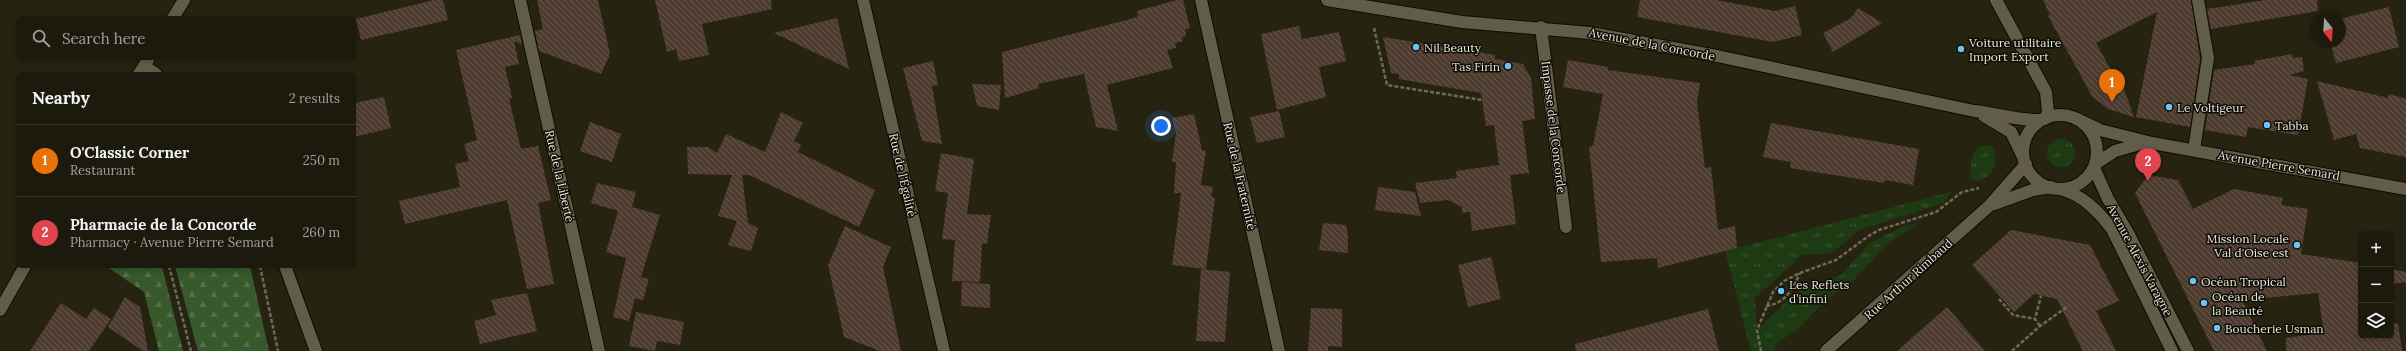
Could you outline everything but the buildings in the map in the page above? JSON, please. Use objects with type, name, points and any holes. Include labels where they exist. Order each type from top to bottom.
[{"type":"street","points":[[174,16],[184,0]]},
{"type":"street","name":"Rue de la Liberté","points":[[520,0],[599,351]]},
{"type":"street","name":"Rue de l'Égalité","points":[[863,0],[944,351]]},
{"type":"street","name":"Rue de la Fraternité","points":[[1201,0],[1279,351]]},
{"type":"street","name":"Avenue de la Concorde","points":[[1327,0],[1462,22],[1590,32],[1716,56],[1974,111],[1996,113],[2024,120],[2043,119]]},
{"type":"street","points":[[1996,0],[2046,92],[2048,112],[2026,138],[2024,146],[2025,163],[2037,180],[2055,188]]},
{"type":"street","points":[[2194,150],[2208,58],[2198,0]]},
{"type":"street","name":"Impasse de la Concorde","points":[[1541,27],[1566,227]]},
{"type":"street","points":[[144,66],[153,72]]},
{"type":"street","name":"Avenue de la Concorde","points":[[1974,111],[2002,124],[2011,132],[2017,141],[2025,163]]},
{"type":"street","points":[[2043,119],[2064,115],[2077,119],[2100,130],[2152,143]]},
{"type":"street","points":[[1989,206],[2027,192],[2078,184],[2088,176],[2094,166],[2097,151],[2095,138],[2088,127],[2077,119]]},
{"type":"street","points":[[2094,166],[2115,151],[2134,144],[2152,143]]},
{"type":"street","name":"Avenue Pierre Semard","points":[[2152,143],[2406,189]]},
{"type":"street","name":"Rue Arthur Rimbaud","points":[[1826,351],[1989,206],[2008,187],[2025,163]]},
{"type":"street","name":"Avenue Alexis Varagne","points":[[2094,166],[2108,199],[2128,233],[2188,351]]},
{"type":"street","name":"Avenue Alexis Varagne","points":[[2055,188],[2086,202],[2103,217],[2112,230],[2172,351]]},
{"type":"street","points":[[0,310],[24,268]]},
{"type":"street","points":[[286,268],[316,351]]},
{"type":"path","points":[[1371,26],[1375,28],[1387,85],[1482,100]]},
{"type":"path","points":[[1761,351],[1757,330],[1773,292],[1784,281],[1800,273],[1836,260],[1879,230],[1942,209],[1956,195],[1969,189],[2008,187]]},
{"type":"path","points":[[170,268],[191,351]]},
{"type":"path","points":[[260,268],[278,351]]},
{"type":"path","points":[[1766,306],[1774,305],[1786,298],[1800,273]]},
{"type":"path","points":[[2035,319],[2041,296]]},
{"type":"path","points":[[1999,299],[2013,314],[2035,319],[2040,326]]},
{"type":"path","points":[[2012,351],[2040,326],[2067,307]]},
{"type":"green space","points":[[2061,139],[2071,143],[2075,153],[2071,163],[2061,167],[2051,163],[2047,153],[2051,143]]},
{"type":"green space","points":[[1984,145],[1994,147],[1995,161],[1993,169],[1983,179],[1971,179],[1973,154],[1979,147]]},
{"type":"green space","points":[[1951,192],[1944,203],[1859,230],[1832,253],[1802,255],[1755,298],[1757,330],[1795,293],[1841,275],[1870,243],[1902,227],[1920,222],[1887,244],[1854,280],[1826,300],[1797,330],[1778,342],[1774,351],[1751,351],[1725,251]]},
{"type":"green space","points":[[109,268],[162,268],[183,351],[159,351],[144,292]]},
{"type":"green space","points":[[176,268],[250,268],[269,351],[198,351]]},
{"type":"place","name":"Nil Beauty","points":[[1416,47]]},
{"type":"place","name":"Voiture utilitaire Import Export","points":[[1961,49]]},
{"type":"place","name":"Tas Firin","points":[[1508,66]]},
{"type":"place","name":"O'Classic Corner","points":[[2112,102]]},
{"type":"place","name":"Le Voltigeur","points":[[2169,107]]},
{"type":"place","name":"Tabba","points":[[2267,125]]},
{"type":"place","name":"Pharmacie de la Concorde","points":[[2148,181]]},
{"type":"place","name":"Mission Locale Val d'Oise est","points":[[2297,245]]},
{"type":"place","name":"Océan Tropical","points":[[2193,281]]},
{"type":"place","name":"Les Reflets d’infini","points":[[1781,291]]},
{"type":"place","name":"Océan de la Beauté","points":[[2204,303]]},
{"type":"place","name":"Boucherie Usman","points":[[2217,328]]}]
